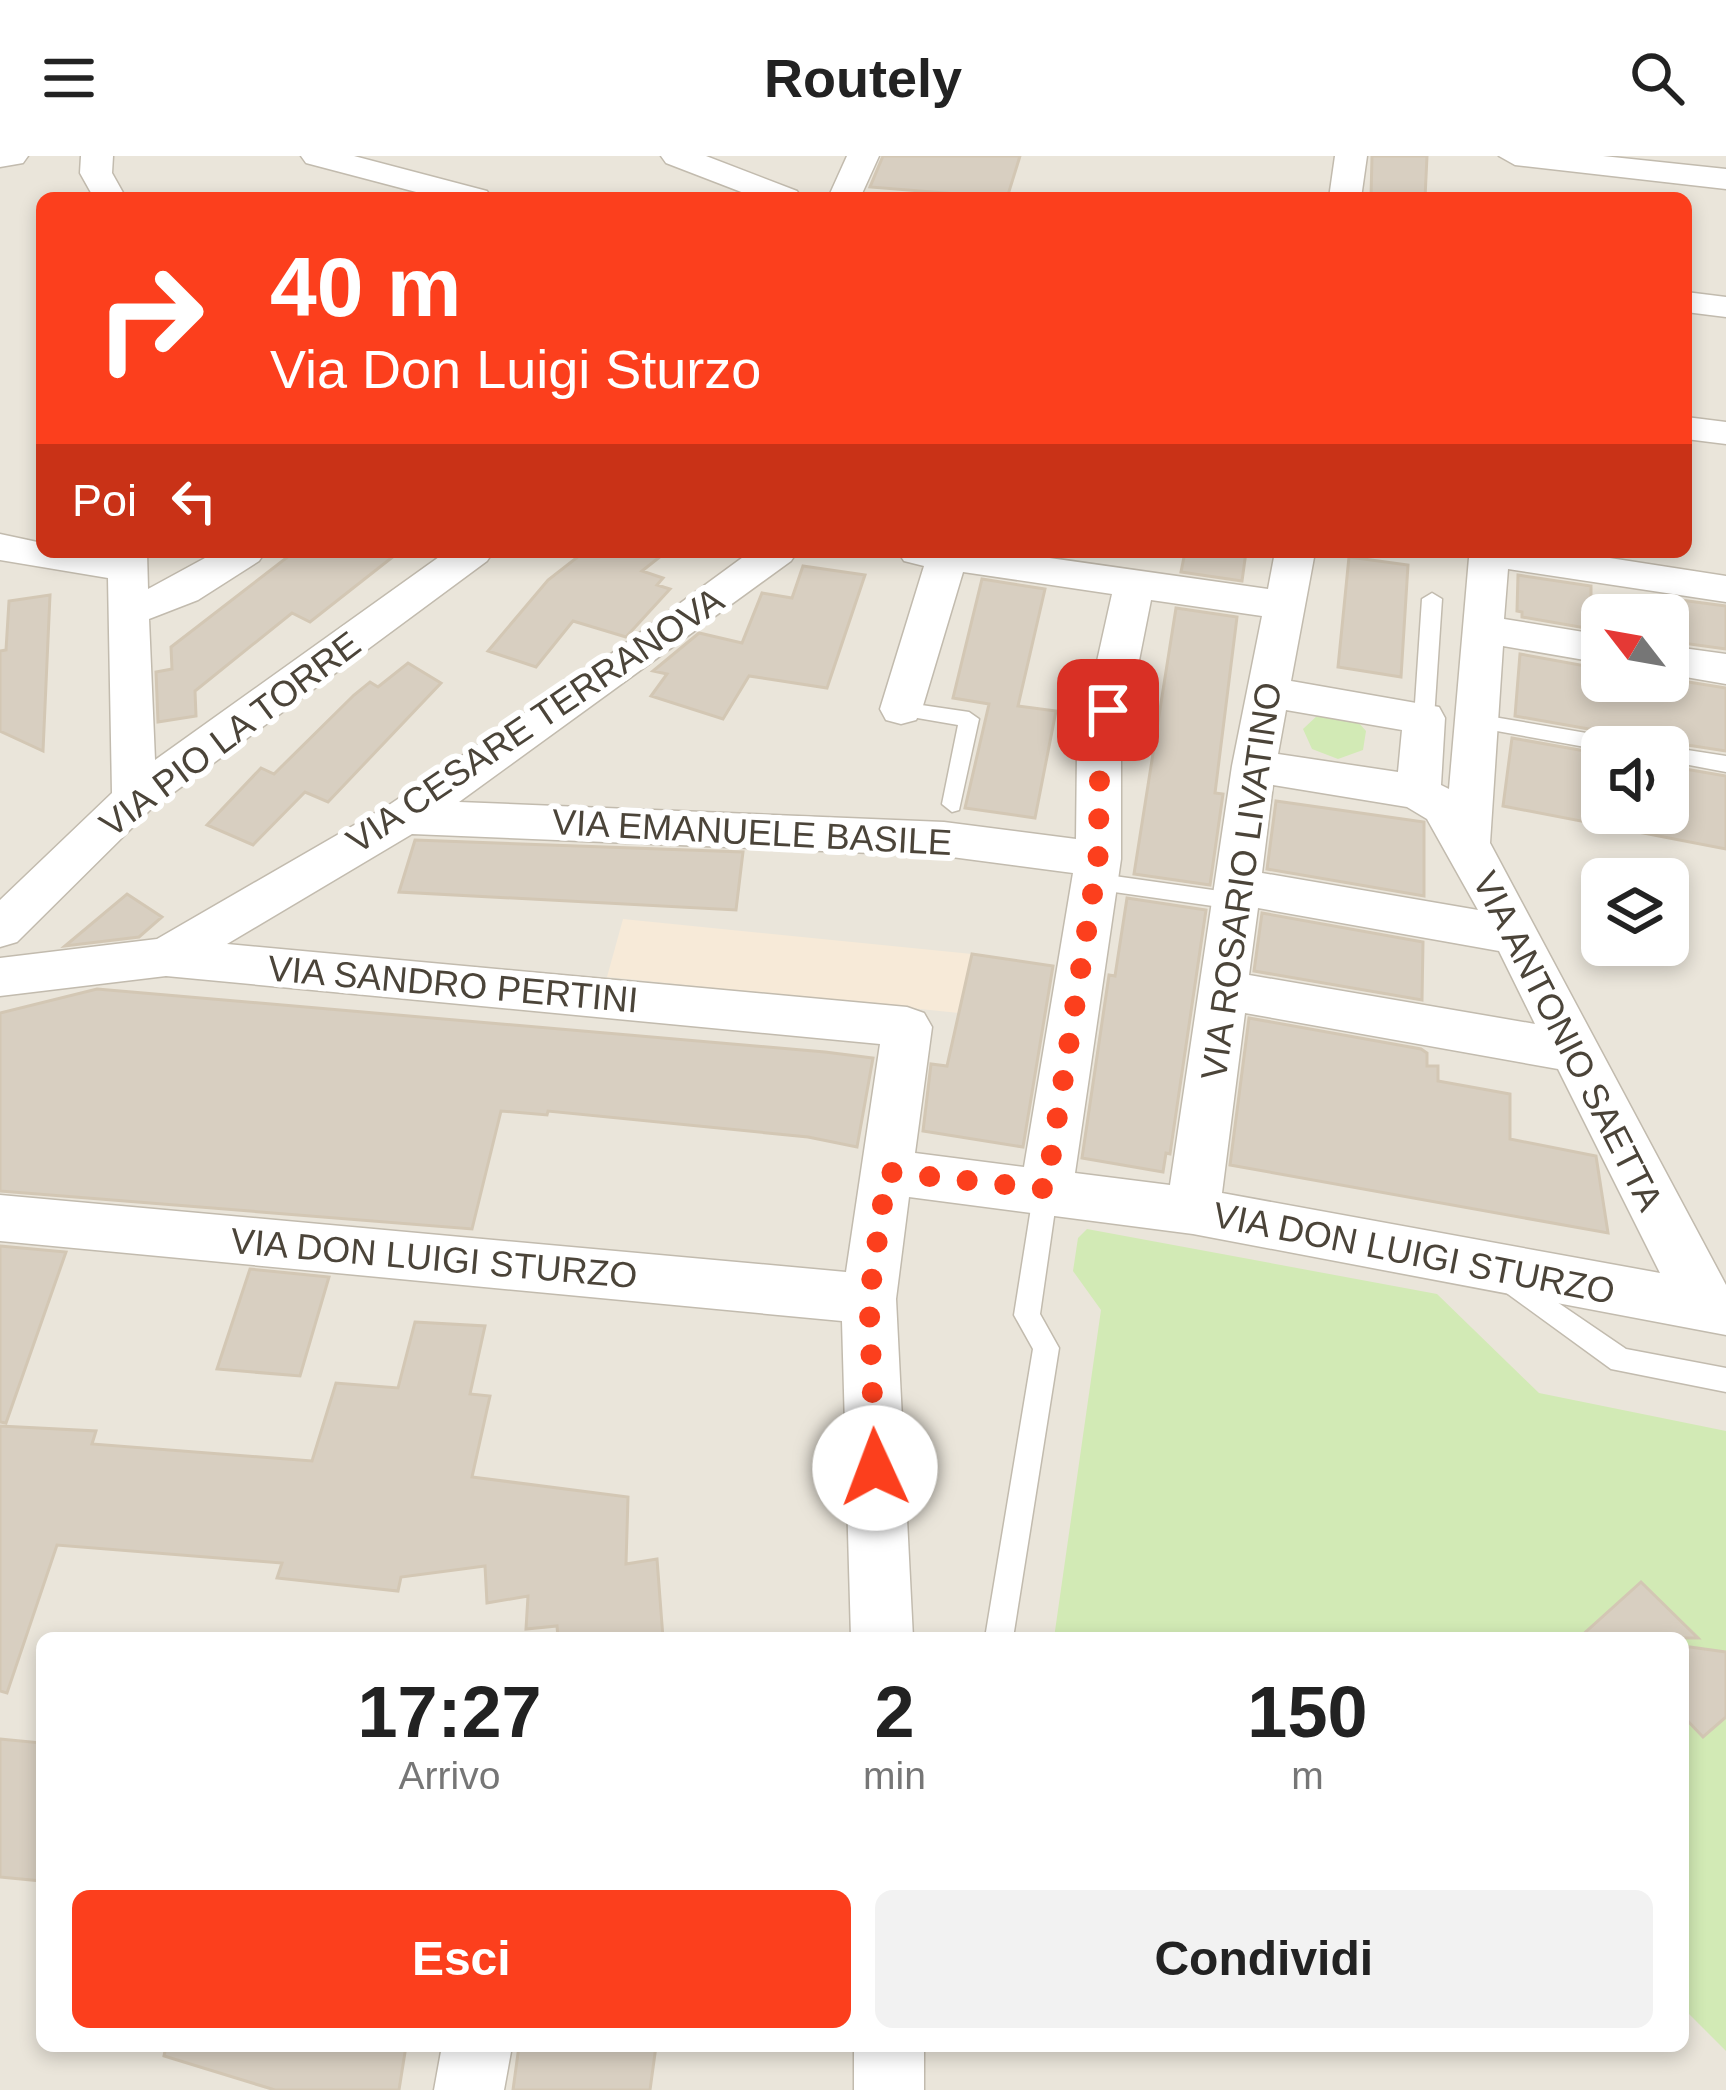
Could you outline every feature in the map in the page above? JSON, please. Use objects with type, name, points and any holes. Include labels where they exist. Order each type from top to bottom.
[{"type":"street","points":[[0,158],[12,156]]},
{"type":"street","points":[[97,156],[96,173],[107,192]]},
{"type":"street","points":[[317,156],[453,192]]},
{"type":"street","points":[[676,156],[779,192]]},
{"type":"street","points":[[847,192],[863,156]]},
{"type":"street","points":[[1346,192],[1351,156]]},
{"type":"street","points":[[1515,156],[1726,179]]},
{"type":"street","points":[[1692,303],[1726,307]]},
{"type":"street","points":[[1692,429],[1726,433]]},
{"type":"street","points":[[0,547],[36,551]]},
{"type":"street","points":[[129,612],[184,590],[235,558]]},
{"type":"street","name":"VIA PIO LA TORRE","points":[[0,929],[134,798],[465,558]]},
{"type":"street","name":"VIA CESARE TERRANOVA","points":[[166,957],[405,817],[600,683],[769,558]]},
{"type":"street","points":[[902,710],[932,558]]},
{"type":"street","points":[[960,558],[1287,606]]},
{"type":"street","name":"VIA ROSARIO LIVATINO","points":[[1193,1211],[1254,766],[1294,558]]},
{"type":"street","name":"VIA ANTONIO SAETTA","points":[[1487,558],[1467,843],[1715,1308]]},
{"type":"street","points":[[1526,558],[1726,589]]},
{"type":"street","points":[[127,560],[134,798]]},
{"type":"street","points":[[1046,1189],[1096,870],[1100,752],[1134,584]]},
{"type":"street","points":[[1483,629],[1581,645]]},
{"type":"street","points":[[1689,663],[1726,669]]},
{"type":"street","points":[[1266,692],[1424,718],[1418,792]]},
{"type":"street","points":[[1254,766],[1418,792],[1443,807],[1467,843]]},
{"type":"street","name":"VIA EMANUELE BASILE","points":[[405,817],[944,839],[1096,870]]},
{"type":"street","points":[[1235,894],[1514,935]]},
{"type":"street","name":"VIA SANDRO PERTINI","points":[[0,976],[166,957],[907,1028],[887,1172]]},
{"type":"street","points":[[1224,990],[1574,1051]]},
{"type":"street","points":[[882,1632],[869,1299],[887,1172]]},
{"type":"street","name":"VIA DON LUIGI STURZO","points":[[887,1172],[1193,1211],[1715,1308]]},
{"type":"street","name":"VIA DON LUIGI STURZO","points":[[0,1218],[869,1299]]},
{"type":"street","points":[[469,2090],[476,2052]]},
{"type":"street","points":[[889,2090],[890,2052]]},
{"type":"lane","points":[[1424,718],[1432,598]]},
{"type":"lane","points":[[902,710],[969,719],[952,804]]},
{"type":"lane","points":[[1476,721],[1581,739]]},
{"type":"lane","points":[[1689,758],[1726,764]]},
{"type":"lane","points":[[1096,870],[1235,894]]},
{"type":"lane","points":[[1000,1632],[1046,1348],[1027,1315],[1046,1189]]},
{"type":"lane","points":[[1496,1270],[1620,1360],[1726,1380]]},
{"type":"shaded area","points":[[0,156],[1726,156],[1726,2090],[0,2090]]},
{"type":"shaded area","points":[[623,919],[972,954],[959,1013],[607,977]]},
{"type":"green space","points":[[1319,714],[1358,722],[1366,731],[1363,750],[1338,759],[1312,749],[1303,729]]},
{"type":"green space","points":[[1087,1229],[1437,1294],[1539,1393],[1726,1431],[1726,2051],[1689,2014],[1689,1632],[1055,1632],[1101,1310],[1073,1271],[1078,1238]]},
{"type":"building","points":[[883,156],[1020,156],[1009,192],[870,187]]},
{"type":"building","points":[[1372,156],[1427,156],[1425,192],[1371,192]]},
{"type":"building","points":[[286,558],[391,558],[310,622],[292,613],[195,691],[196,716],[158,722],[156,672],[172,669],[171,647]]},
{"type":"building","points":[[576,558],[658,558],[642,571],[663,578],[657,585],[670,589],[626,637],[573,621],[536,667],[488,651],[548,580]]},
{"type":"building","points":[[1184,558],[1245,558],[1242,581],[1181,572]]},
{"type":"building","points":[[1349,558],[1408,565],[1401,677],[1338,667]]},
{"type":"building","points":[[803,566],[865,575],[827,688],[749,676],[723,719],[651,696],[667,674],[653,671],[699,633],[742,643],[762,593],[792,598]]},
{"type":"building","points":[[1518,575],[1591,586],[1591,594],[1581,594],[1581,627],[1522,617],[1517,611]]},
{"type":"building","points":[[982,579],[1045,589],[1018,706],[1056,711],[1035,818],[965,808],[989,704],[953,698]]},
{"type":"building","points":[[50,595],[43,751],[0,731],[0,651],[6,650],[9,601]]},
{"type":"building","points":[[1689,601],[1726,606],[1726,649],[1689,644]]},
{"type":"building","points":[[1176,608],[1237,617],[1215,793],[1223,794],[1210,885],[1134,874]]},
{"type":"building","points":[[1520,654],[1581,665],[1581,702],[1689,702],[1689,682],[1726,688],[1726,751],[1689,745],[1689,726],[1581,728],[1515,716]]},
{"type":"building","points":[[408,663],[441,683],[328,802],[305,792],[253,845],[207,825],[261,768],[274,774],[354,695],[370,682],[378,687]]},
{"type":"building","points":[[1512,738],[1581,750],[1581,821],[1503,806]]},
{"type":"building","points":[[1689,770],[1726,776],[1726,849],[1648,834],[1689,834]]},
{"type":"building","points":[[1276,801],[1424,822],[1424,896],[1267,869]]},
{"type":"building","points":[[415,840],[743,852],[736,910],[399,892]]},
{"type":"building","points":[[127,894],[162,917],[139,937],[65,946]]},
{"type":"building","points":[[1127,898],[1206,910],[1170,1154],[1166,1153],[1163,1172],[1082,1158],[1109,975],[1115,976]]},
{"type":"building","points":[[1262,913],[1423,942],[1422,1000],[1254,971]]},
{"type":"building","points":[[972,954],[1053,966],[1023,1147],[923,1131],[931,1064],[947,1066]]},
{"type":"building","points":[[97,989],[873,1058],[857,1147],[808,1137],[548,1111],[547,1115],[501,1111],[472,1229],[0,1191],[0,1013]]},
{"type":"building","points":[[1249,1018],[1421,1049],[1427,1053],[1427,1066],[1438,1066],[1438,1081],[1510,1094],[1510,1139],[1596,1156],[1608,1233],[1230,1165]]},
{"type":"building","points":[[0,1246],[66,1252],[6,1423],[0,1422]]},
{"type":"building","points":[[250,1269],[329,1277],[300,1376],[217,1369]]},
{"type":"building","points":[[415,1322],[485,1326],[470,1394],[490,1396],[472,1477],[628,1497],[626,1564],[657,1559],[663,1632],[558,1632],[557,1626],[526,1629],[528,1596],[487,1603],[485,1566],[401,1577],[398,1591],[277,1578],[282,1563],[57,1545],[7,1693],[0,1691],[0,1426],[96,1431],[92,1444],[312,1461],[336,1383],[398,1388]]},
{"type":"building","points":[[1641,1582],[1698,1638],[1689,1638],[1689,1632],[1586,1632]]},
{"type":"building","points":[[1689,1647],[1726,1652],[1726,1717],[1703,1737],[1689,1722]]},
{"type":"building","points":[[0,1739],[36,1742],[36,1880],[0,1877]]},
{"type":"building","points":[[165,2052],[405,2052],[399,2090],[275,2090],[164,2056]]},
{"type":"building","points":[[518,2052],[655,2052],[650,2090],[513,2090]]},
{"type":"route","points":[[875,1468],[869,1299],[887,1172],[1046,1189],[1098,859],[1100,752],[1108,710]]}]
